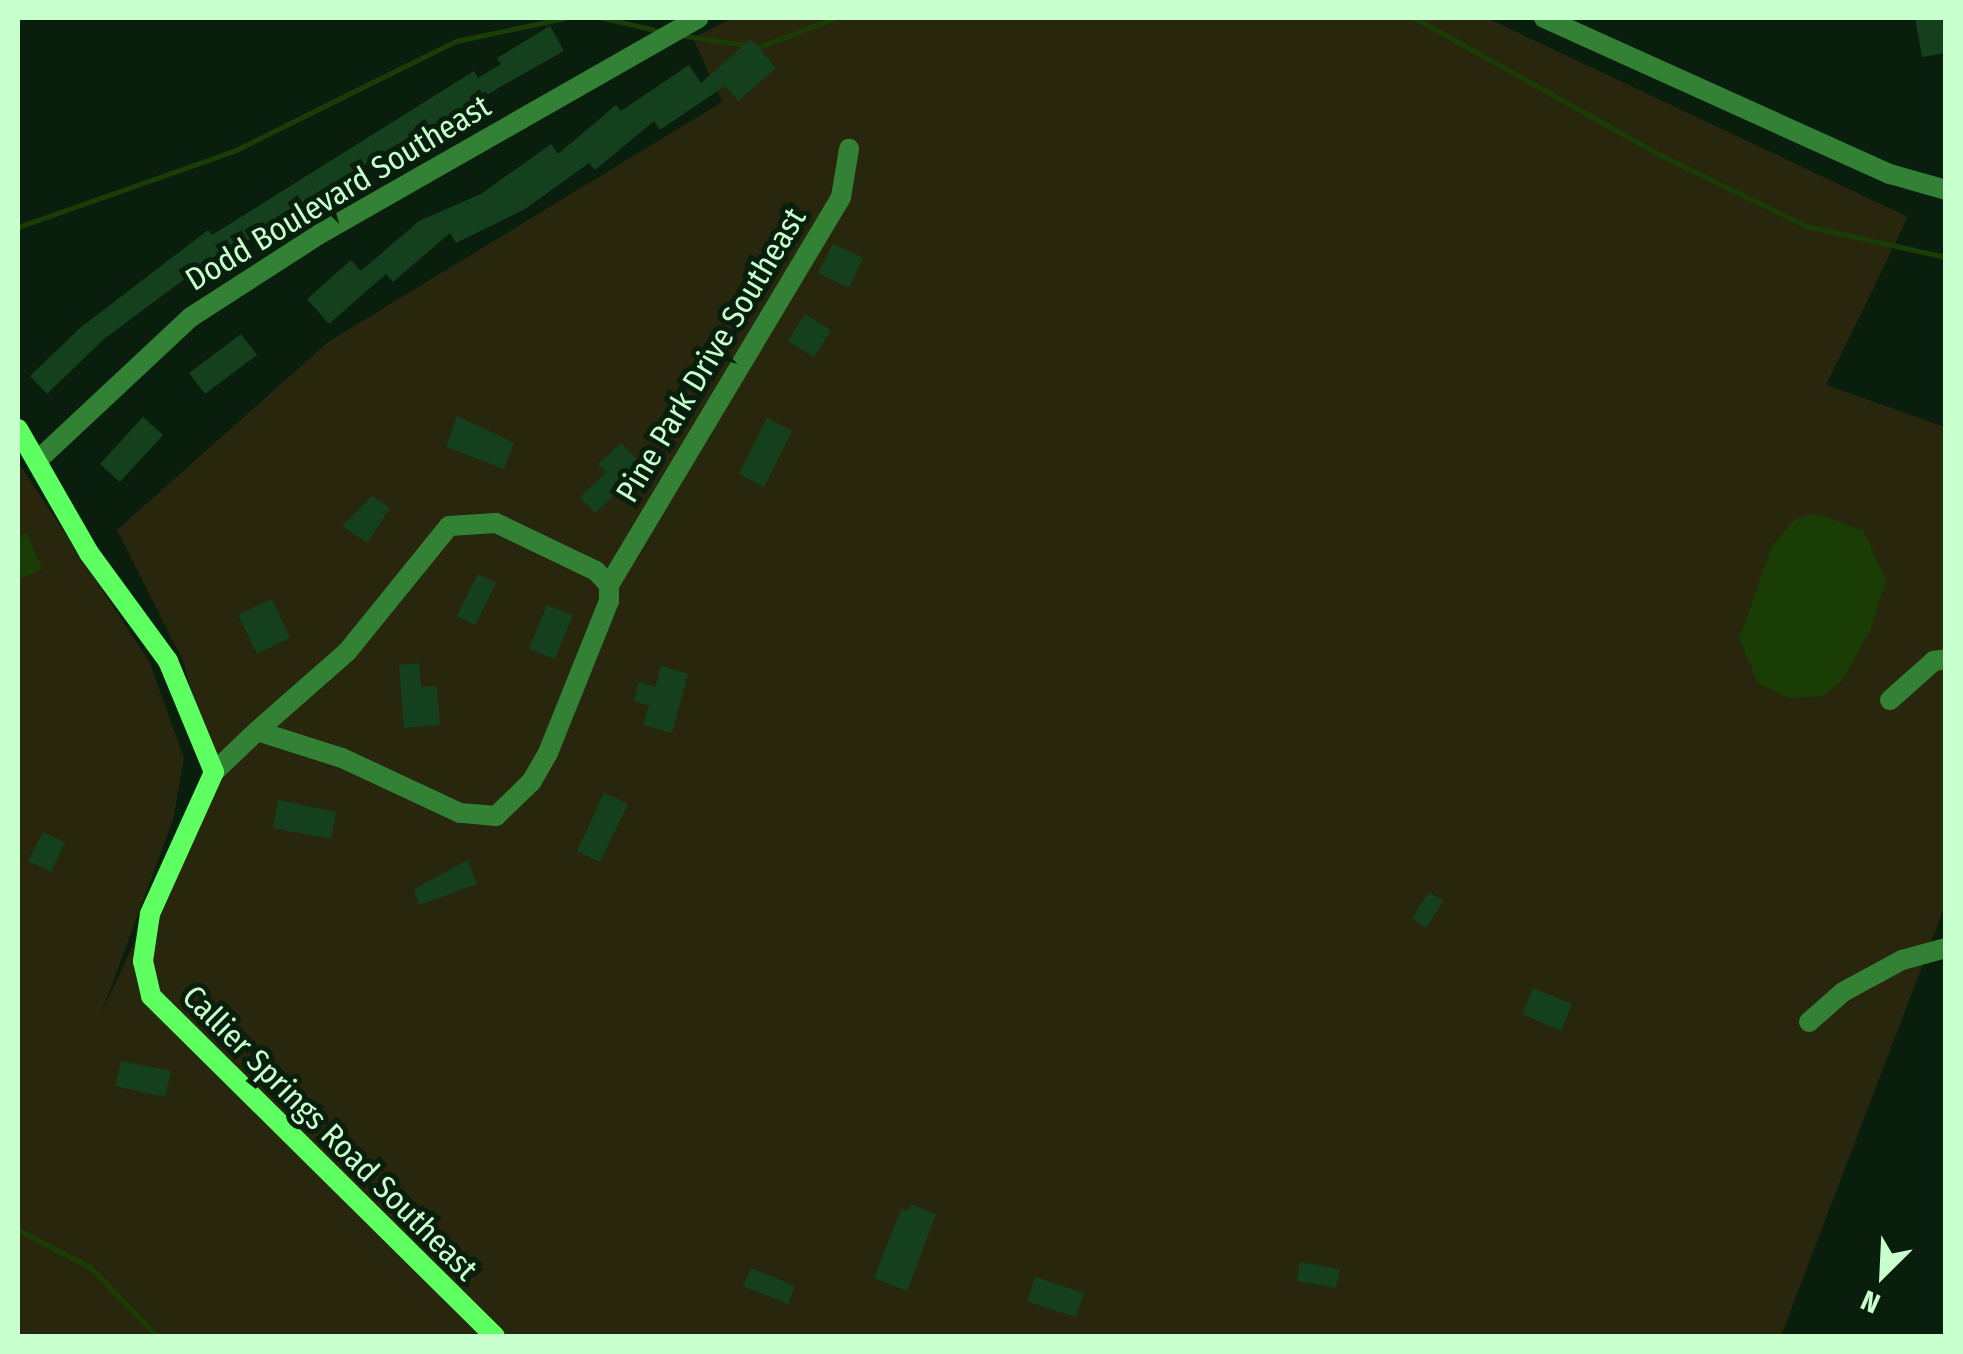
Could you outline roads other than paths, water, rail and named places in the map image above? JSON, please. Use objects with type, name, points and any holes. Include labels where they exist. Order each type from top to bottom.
[{"type":"street","name":"Dodd Boulevard Southeast","points":[[38,460],[191,317],[318,235],[699,18]]},
{"type":"street","points":[[1544,18],[1890,174],[1946,190]]},
{"type":"street","name":"Pine Park Drive Southeast","points":[[257,731],[342,758],[460,812],[496,816],[531,782],[548,753],[609,601],[609,585],[840,197],[849,149]]},
{"type":"street","points":[[18,429],[88,552],[168,661],[214,772],[347,652],[449,526],[496,523],[596,571],[609,585]]},
{"type":"street","points":[[1890,700],[1934,661],[1946,660]]},
{"type":"street","name":"Callier Springs Road Southeast","points":[[214,772],[150,914],[143,961],[151,996],[495,1336]]},
{"type":"street","points":[[1808,1022],[1858,984],[1902,960],[1946,948]]},
{"type":"waterway","points":[[18,227],[234,151],[456,41],[565,18]]},
{"type":"waterway","points":[[603,18],[664,32]]},
{"type":"waterway","points":[[685,36],[759,47],[835,18]]},
{"type":"waterway","points":[[1415,18],[1664,157],[1806,226],[1946,257]]},
{"type":"waterway","points":[[18,1230],[90,1267],[157,1336]]}]
